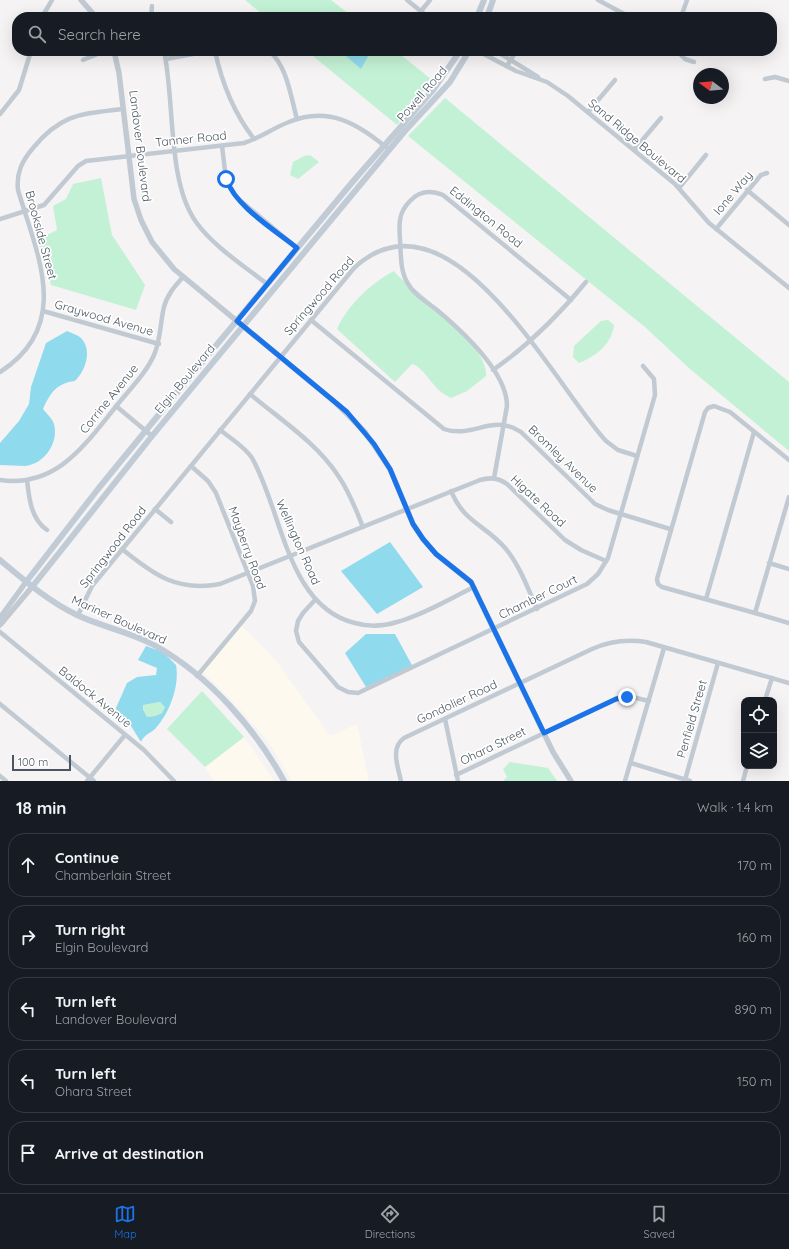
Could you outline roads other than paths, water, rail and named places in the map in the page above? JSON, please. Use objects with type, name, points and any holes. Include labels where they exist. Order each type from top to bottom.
[{"type":"main road","points":[[479,12],[484,0]]},
{"type":"main road","points":[[489,12],[493,0]]},
{"type":"main road","name":"Powell Road","points":[[384,145],[433,90],[457,56]]},
{"type":"main road","name":"Powell Road","points":[[390,150],[450,82],[466,56]]},
{"type":"main road","name":"Elgin Boulevard","points":[[26,582],[145,431],[384,145]]},
{"type":"main road","name":"Elgin Boulevard","points":[[32,586],[152,436],[390,150]]},
{"type":"main road","name":"Mariner Boulevard","points":[[0,560],[50,600],[78,615],[155,646],[197,676],[242,720],[265,750],[282,780]]},
{"type":"street","points":[[45,12],[52,0]]},
{"type":"street","points":[[81,0],[92,12]]},
{"type":"street","points":[[408,0],[421,11],[430,0]]},
{"type":"street","points":[[598,0],[621,12]]},
{"type":"street","points":[[682,12],[687,0]]},
{"type":"street","points":[[152,6],[152,12]]},
{"type":"street","points":[[0,114],[19,90],[29,56]]},
{"type":"street","points":[[83,60],[93,56]]},
{"type":"street","name":"Landover Boulevard","points":[[115,56],[120,73],[128,156],[134,199],[141,220],[158,251],[183,277],[347,412],[365,432],[390,469],[417,531],[436,554],[467,577],[474,587],[544,733],[558,761],[571,781]]},
{"type":"street","points":[[165,56],[182,194],[196,222],[209,236],[267,284]]},
{"type":"street","points":[[166,59],[182,56]]},
{"type":"street","points":[[216,56],[228,95],[240,118],[254,139]]},
{"type":"street","points":[[275,56],[282,67],[297,119]]},
{"type":"street","name":"Sand Ridge Boulevard","points":[[488,56],[521,73],[539,78]]},
{"type":"street","name":"Sand Ridge Boulevard","points":[[504,56],[558,89],[588,112],[679,188],[709,223],[789,288]]},
{"type":"street","points":[[507,66],[513,56]]},
{"type":"street","points":[[682,56],[685,59],[694,62]]},
{"type":"street","points":[[765,79],[775,77],[789,81]]},
{"type":"street","points":[[588,112],[615,80]]},
{"type":"street","name":"Brookside Street","points":[[0,372],[27,348],[36,332],[43,311],[45,293],[42,274],[18,190],[19,170],[24,158],[42,137],[54,126],[72,117],[85,113],[124,109]]},
{"type":"street","name":"Tanner Road","points":[[0,219],[40,207],[48,202],[82,163],[91,160],[244,143],[297,119],[316,116],[342,120],[359,126],[390,150]]},
{"type":"street","points":[[634,150],[661,118]]},
{"type":"street","points":[[222,146],[226,179],[236,197],[297,248]]},
{"type":"street","points":[[679,188],[706,155]]},
{"type":"street","name":"Ione Way","points":[[716,229],[747,190],[761,175],[767,173]]},
{"type":"street","points":[[747,190],[789,225]]},
{"type":"street","name":"Eddington Road","points":[[494,478],[507,406],[506,394],[492,370],[467,336],[409,286],[403,270],[399,223],[404,208],[418,194],[428,191],[438,192],[571,300]]},
{"type":"street","name":"Springwood Road","points":[[78,615],[92,586],[280,357],[360,262],[383,250],[401,246],[424,248],[449,260],[494,298],[515,320],[606,441],[618,450],[637,456]]},
{"type":"street","name":"Corrine Avenue","points":[[0,480],[27,480],[52,472],[69,461],[82,448],[145,371],[158,344],[166,301],[183,277]]},
{"type":"street","points":[[492,370],[531,341],[571,300],[586,282]]},
{"type":"street","name":"Graywood Avenue","points":[[43,311],[158,344]]},
{"type":"street","points":[[311,320],[444,429],[461,432],[493,424],[504,424]]},
{"type":"street","name":"Chamber Court","points":[[315,600],[303,613],[298,622],[296,631],[299,642],[334,684],[348,692],[364,691],[587,584],[598,574],[606,561],[656,389],[652,375],[643,366]]},
{"type":"street","points":[[250,394],[307,441],[326,459],[346,489],[363,527]]},
{"type":"street","points":[[116,406],[152,436]]},
{"type":"street","points":[[789,460],[730,412],[714,406],[708,408],[705,412],[670,529],[657,579],[658,584],[662,587],[789,623]]},
{"type":"street","name":"Bromley Avenue","points":[[504,424],[521,432],[595,504],[620,514],[670,529]]},
{"type":"street","name":"Wellington Road","points":[[220,430],[247,452],[253,460],[301,579],[315,600],[326,610],[342,619],[359,624],[377,626],[405,620],[474,587]]},
{"type":"street","points":[[706,599],[754,432]]},
{"type":"street","name":"Mayberry Road","points":[[191,466],[208,481],[216,493],[255,591],[254,605],[197,676]]},
{"type":"street","name":"Higate Road","points":[[292,556],[480,480],[494,478],[507,484],[565,540],[581,550],[606,561]]},
{"type":"street","points":[[27,480],[34,512],[41,526],[48,530]]},
{"type":"street","points":[[452,491],[462,512],[498,541],[510,554],[537,608]]},
{"type":"street","points":[[755,613],[789,497]]},
{"type":"street","points":[[155,509],[171,522]]},
{"type":"street","points":[[122,549],[154,574],[166,580],[183,585],[211,585],[292,556]]},
{"type":"street","points":[[769,563],[789,569]]},
{"type":"street","name":"Elgin Boulevard","points":[[0,618],[26,582]]},
{"type":"street","name":"Elgin Boulevard","points":[[0,625],[32,586]]},
{"type":"street","name":"Baldock Avenue","points":[[0,632],[156,761],[174,781]]},
{"type":"street","name":"Gondolier Road","points":[[401,781],[396,754],[399,743],[404,738],[592,649],[609,643],[637,641],[789,683]]},
{"type":"street","points":[[625,781],[664,648]]},
{"type":"street","name":"Penfield Street","points":[[688,780],[718,663]]},
{"type":"street","points":[[767,697],[772,678]]},
{"type":"street","name":"Ohara Street","points":[[456,775],[621,698],[632,697],[649,702]]},
{"type":"street","points":[[0,704],[90,780],[125,735]]},
{"type":"street","points":[[445,719],[458,781]]},
{"type":"street","points":[[631,763],[688,780]]},
{"type":"street","points":[[743,781],[746,769]]},
{"type":"street","points":[[0,776],[6,781]]},
{"type":"water","points":[[346,56],[368,56],[361,69]]},
{"type":"water","points":[[67,331],[81,338],[85,343],[87,355],[79,377],[75,381],[63,384],[55,390],[48,398],[43,409],[54,424],[55,431],[49,451],[39,461],[25,466],[0,465],[0,443],[19,421],[29,404],[31,387],[46,343]]},
{"type":"water","points":[[390,542],[423,587],[377,614],[341,571]]},
{"type":"water","points":[[366,634],[395,634],[413,667],[366,687],[345,653]]},
{"type":"water","points":[[146,646],[163,652],[176,665],[177,673],[175,691],[165,716],[155,729],[145,736],[141,742],[131,726],[119,720],[116,716],[116,708],[127,683],[137,677],[156,675],[157,668],[138,660]],"holes":[[[160,702],[165,707],[162,713],[147,717],[143,709],[143,705]]]}]
